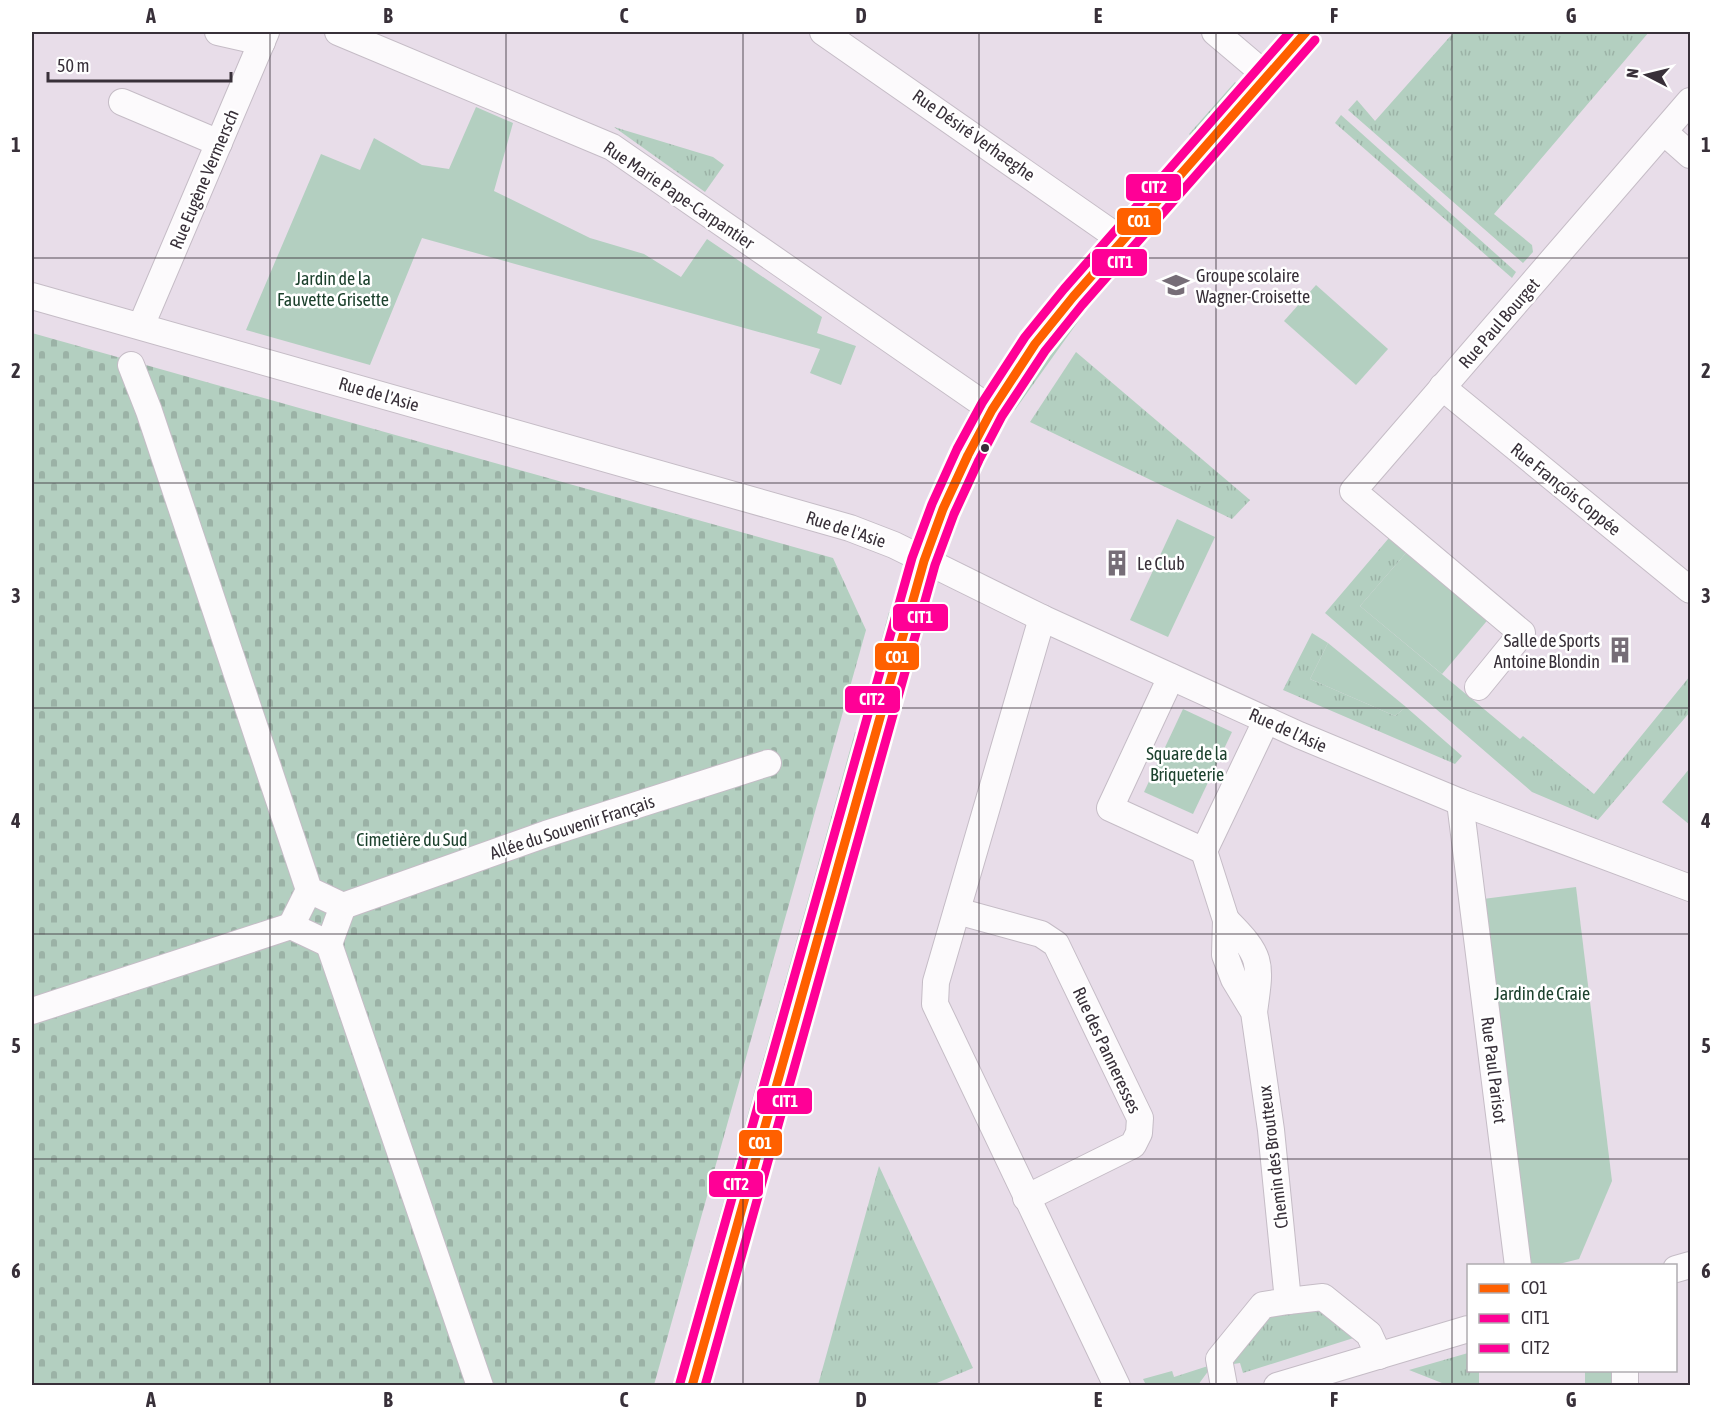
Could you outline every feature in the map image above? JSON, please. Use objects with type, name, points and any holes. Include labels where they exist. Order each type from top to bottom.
[{"type":"street","points":[[218,32],[264,37]]},
{"type":"street","name":"Rue Marie Pape-Carpantier","points":[[338,32],[612,147],[992,410]]},
{"type":"street","points":[[1215,32],[1267,76]]},
{"type":"street","points":[[692,1386],[924,561],[956,480],[992,410],[1045,331],[1306,32]]},
{"type":"street","name":"Rue Désiré Verhaeghe","points":[[829,33],[1123,240]]},
{"type":"street","name":"Rue Eugène Vermersch","points":[[141,326],[264,37]]},
{"type":"street","name":"Rue Paul Bourget","points":[[1478,687],[1522,633],[1406,538],[1353,491],[1690,101]]},
{"type":"street","points":[[122,102],[219,143]]},
{"type":"street","points":[[1664,132],[1690,155]]},
{"type":"street","name":"Rue de l'Asie","points":[[32,296],[850,528],[1266,721],[1460,802],[1690,888]]},
{"type":"street","points":[[131,365],[149,411],[309,890],[291,926]]},
{"type":"street","name":"Rue François Coppée","points":[[1442,387],[1690,590]]},
{"type":"street","points":[[1042,618],[936,982],[935,1004],[1117,1386]]},
{"type":"street","points":[[1171,677],[1110,808],[1204,851],[1266,721]]},
{"type":"street","name":"Allée du Souvenir Français","points":[[343,906],[546,834],[768,763]]},
{"type":"street","name":"Rue Paul Parisot","points":[[1460,802],[1518,1264]]},
{"type":"street","name":"Chemin des Broutteux","points":[[1204,851],[1226,920],[1225,955],[1234,979],[1254,1012],[1271,1130],[1288,1301]]},
{"type":"street","points":[[309,890],[343,906],[329,944],[480,1386]]},
{"type":"street","name":"Rue des Panneresses","points":[[957,911],[1041,934],[1056,944],[1140,1118],[1139,1133],[1132,1145],[1026,1198]]},
{"type":"street","points":[[32,1011],[291,926],[329,944]]},
{"type":"street","points":[[1224,1386],[1219,1359],[1263,1305],[1323,1297],[1369,1334],[1379,1356]]},
{"type":"street","points":[[1277,1386],[1467,1329]]},
{"type":"green space","points":[[1454,32],[1649,32],[1494,214],[1532,245],[1533,252],[1523,263],[1348,110],[1357,100],[1375,121]]},
{"type":"green space","points":[[1235,82],[1240,87],[1195,140],[1189,134]]},
{"type":"green space","name":"Jardin de la Fauvette Grisette","points":[[476,107],[513,123],[494,191],[590,238],[644,254],[681,277],[707,239],[822,317],[817,333],[856,346],[841,385],[810,373],[820,349],[422,238],[370,365],[246,330],[321,154],[360,170],[374,138],[422,165],[449,169]]},
{"type":"green space","points":[[1341,115],[1516,272],[1512,278],[1335,123]]},
{"type":"green space","points":[[614,127],[713,157],[724,165],[705,192]]},
{"type":"green space","points":[[1203,165],[1209,170],[1146,242],[1141,237]]},
{"type":"green space","points":[[1131,248],[1137,253],[1093,302],[1088,297]]},
{"type":"green space","points":[[1316,285],[1388,349],[1356,385],[1284,321]]},
{"type":"green space","points":[[1076,311],[1082,316],[1015,410],[1009,406],[1050,344]]},
{"type":"green space","name":"Cimetière du Sud","points":[[32,333],[833,558],[866,630],[654,1385],[32,1385]]},
{"type":"green space","points":[[1076,352],[1250,500],[1232,519],[1030,422]]},
{"type":"green space","points":[[1177,519],[1215,537],[1168,637],[1130,620]]},
{"type":"green space","points":[[1394,532],[1412,546],[1360,606],[1520,739],[1523,736],[1594,794],[1690,676],[1690,712],[1598,820],[1532,792],[1325,613]]},
{"type":"green space","points":[[1412,546],[1491,616],[1442,674],[1360,606]]},
{"type":"green space","points":[[889,612],[897,614],[881,670],[874,668]]},
{"type":"green space","points":[[1312,633],[1328,643],[1310,679],[1395,716],[1406,707],[1462,756],[1455,764],[1283,690]]},
{"type":"green space","points":[[1328,643],[1406,707],[1395,716],[1310,679]]},
{"type":"green space","name":"Square de la Briqueterie","points":[[1183,709],[1232,732],[1193,814],[1144,792]]},
{"type":"green space","points":[[855,732],[863,735],[680,1385],[672,1386]]},
{"type":"green space","points":[[1690,768],[1690,825],[1662,802]]},
{"type":"green space","name":"Jardin de Craie","points":[[1576,887],[1612,1181],[1579,1259],[1559,1264],[1529,1264],[1483,899]]},
{"type":"green space","points":[[879,1166],[973,1368],[932,1385],[818,1385]]},
{"type":"green space","points":[[1320,1301],[1363,1335],[1243,1373],[1240,1363],[1227,1365],[1263,1310]]},
{"type":"green space","points":[[1467,1353],[1467,1372],[1479,1372],[1479,1385],[1447,1385],[1409,1370]]},
{"type":"green space","points":[[1208,1366],[1209,1370],[1198,1385],[1146,1385],[1143,1379],[1172,1371],[1174,1377]]},
{"type":"green space","points":[[1585,1372],[1612,1372],[1613,1385],[1585,1385]]},
{"type":"transit line","name":"CIT2","points":[[680,1383],[912,558],[932,504],[957,449],[982,403],[1025,337],[1064,289],[1290,32]]},
{"type":"transit line","name":"CO1","points":[[692,1386],[924,561],[943,509],[992,410],[1035,344],[1073,297],[1306,32]]},
{"type":"transit line","name":"CIT1","points":[[705,1386],[935,565],[954,514],[1002,416],[1045,351],[1082,305],[1315,40]]},
{"type":"place","name":"Groupe scolaire Wagner-Croisette","points":[[1176,285]]},
{"type":"place","name":"Le Club","points":[[1117,563]]},
{"type":"place","name":"Salle de Sports Antoine Blondin","points":[[1620,650]]}]
